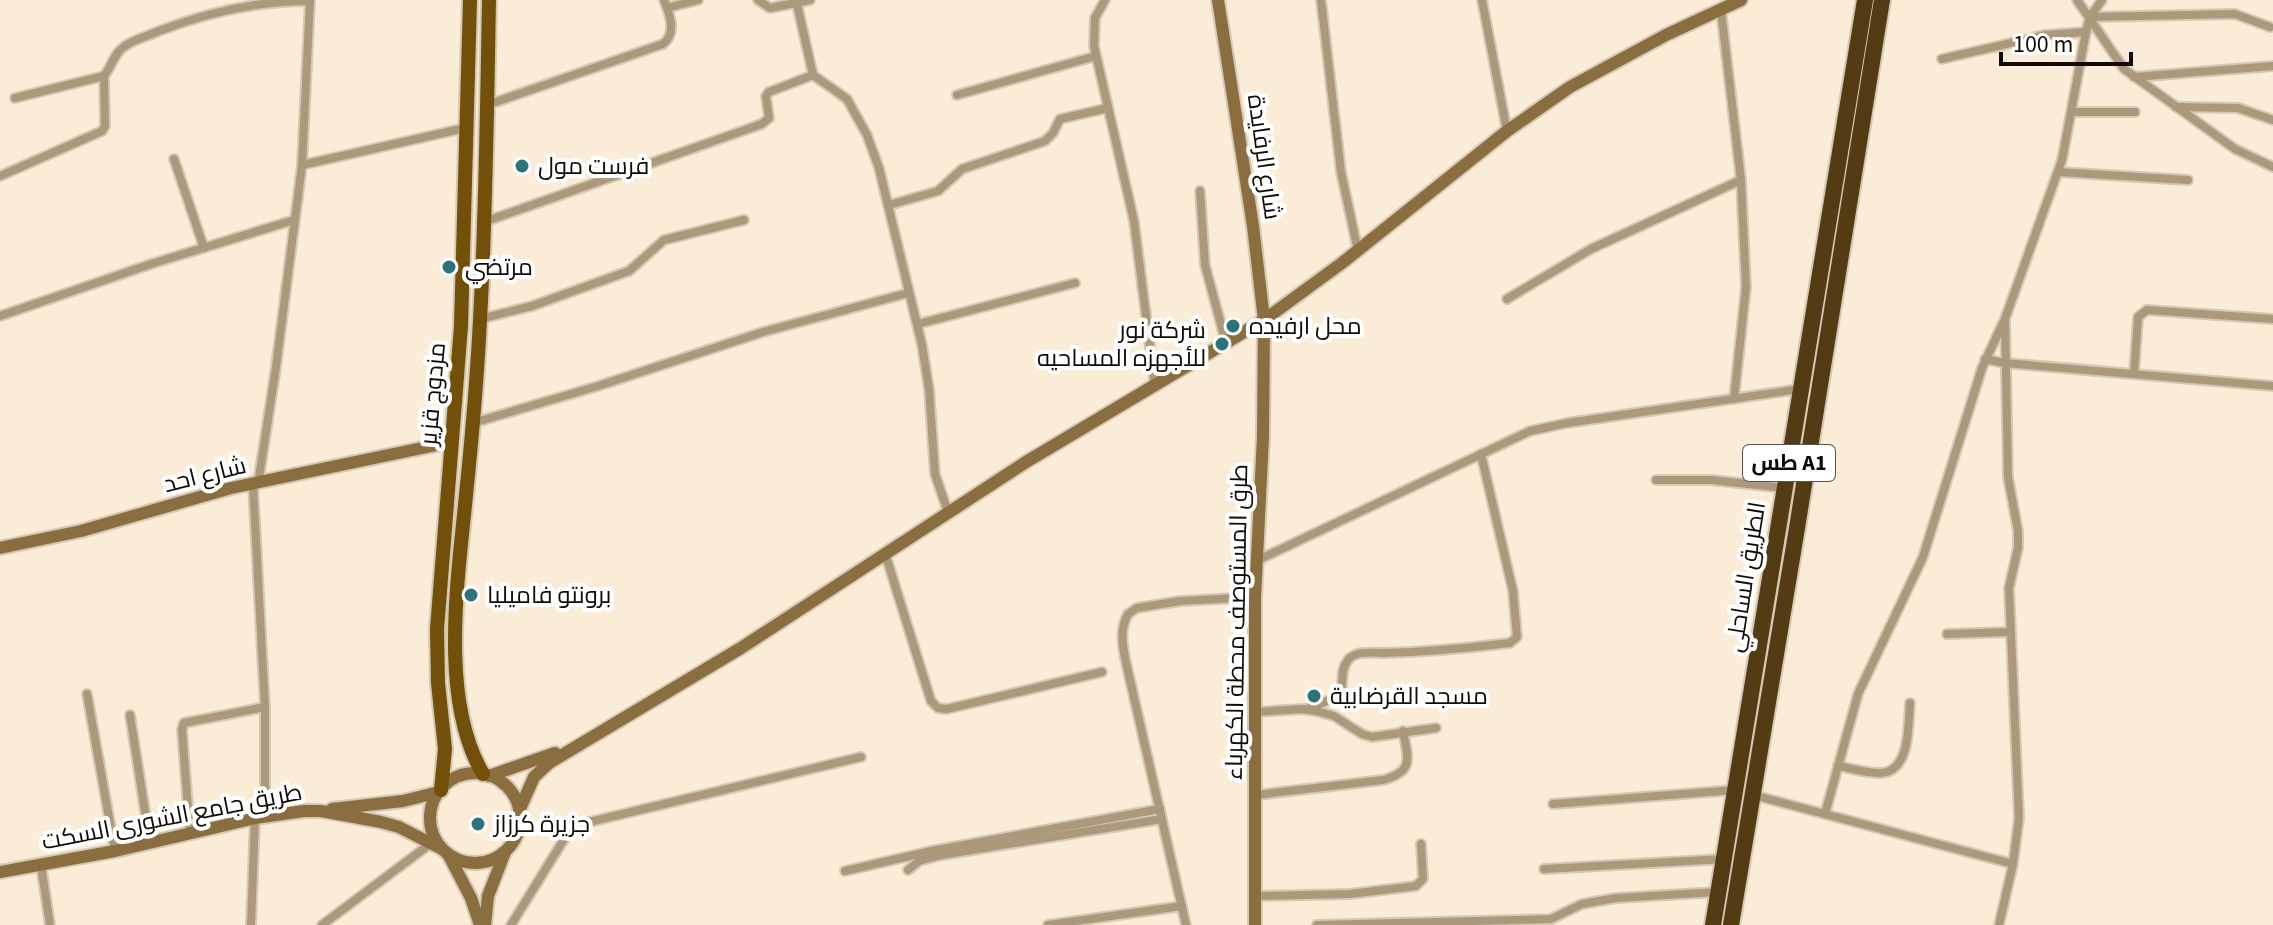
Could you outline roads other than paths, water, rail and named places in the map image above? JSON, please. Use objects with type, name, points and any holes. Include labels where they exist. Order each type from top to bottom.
[{"type":"highway","name":"الطريق الساحلي","points":[[1713,925],[1865,0]]},
{"type":"highway","name":"الطريق الساحلي","points":[[1731,925],[1882,0]]},
{"type":"main road","name":"مزدوج قزير","points":[[440,791],[445,749],[438,683],[437,629],[461,326],[470,0]]},
{"type":"main road","name":"مزدوج قزير","points":[[486,775],[469,748],[464,731],[456,631],[480,319],[489,0]]},
{"type":"main road","name":"شارع الرفايدة","points":[[1218,0],[1253,226],[1264,320]]},
{"type":"main road","points":[[482,925],[488,896],[505,852],[518,833],[519,811],[538,772],[587,739],[741,648],[1026,462],[1264,320],[1358,251],[1507,131],[1596,71],[1741,0]]},
{"type":"main road","name":"طرق المستوصف محطة الكهرباء","points":[[1255,925],[1255,597],[1263,437],[1264,320]]},
{"type":"main road","points":[[456,393],[475,394]]},
{"type":"main road","name":"شارع احد","points":[[0,548],[81,531],[202,496],[451,442]]},
{"type":"main road","points":[[486,775],[587,739]]},
{"type":"main road","points":[[482,925],[471,898],[440,849],[432,831],[431,811],[440,791],[455,778],[474,774],[502,782],[511,792],[519,811]]},
{"type":"main road","points":[[321,811],[342,806],[403,801],[440,791]]},
{"type":"main road","name":"طريق جامع الشورى السكت","points":[[0,872],[115,851],[260,818],[321,811],[390,824],[440,849]]},
{"type":"main road","points":[[440,849],[464,862],[481,863],[505,852]]},
{"type":"street","points":[[487,105],[663,44],[672,31],[666,4],[698,0]]},
{"type":"street","points":[[758,0],[770,8],[810,0]]},
{"type":"street","points":[[1105,0],[1095,18],[1096,56],[1134,221],[1155,386]]},
{"type":"street","points":[[1321,0],[1341,172],[1358,251]]},
{"type":"street","points":[[1482,0],[1507,131]]},
{"type":"street","points":[[2077,0],[2124,69],[2235,149],[2273,167]]},
{"type":"street","points":[[1825,814],[1866,673],[1900,610],[1923,557],[1985,359],[2005,319],[2058,172],[2086,32],[2090,17],[2102,0]]},
{"type":"street","points":[[0,176],[102,131],[105,126],[104,76],[115,55],[127,44],[217,11],[310,1],[302,165],[276,367],[255,485],[265,707],[251,925]]},
{"type":"street","points":[[797,4],[813,75],[837,90],[856,112],[867,135],[889,205],[918,324],[929,389],[935,474],[948,512]]},
{"type":"street","points":[[1721,10],[1741,180],[1746,287],[1734,399]]},
{"type":"street","points":[[2090,17],[2235,14],[2270,27]]},
{"type":"street","points":[[1942,59],[2045,35],[2086,32]]},
{"type":"street","points":[[957,95],[1096,56]]},
{"type":"street","points":[[2134,77],[2273,66]]},
{"type":"street","points":[[483,222],[762,124],[769,118],[766,96],[769,92],[813,75]]},
{"type":"street","points":[[15,98],[104,76]]},
{"type":"street","points":[[2175,107],[2238,108],[2273,120]]},
{"type":"street","points":[[889,205],[938,191],[962,169],[1045,141],[1060,119],[1108,108]]},
{"type":"street","points":[[2072,112],[2135,112]]},
{"type":"street","points":[[302,165],[465,128]]},
{"type":"street","points":[[174,159],[204,248]]},
{"type":"street","points":[[2058,172],[2188,180]]},
{"type":"street","points":[[1507,299],[1591,249],[1741,180]]},
{"type":"street","points":[[1200,191],[1205,265],[1226,343]]},
{"type":"street","points":[[0,316],[294,220]]},
{"type":"street","points":[[480,319],[532,306],[629,271],[664,240],[744,220]]},
{"type":"street","points":[[918,324],[1075,283]]},
{"type":"street","points":[[473,423],[763,332],[908,293]]},
{"type":"street","points":[[2134,374],[2137,324],[2141,312],[2273,319]]},
{"type":"street","points":[[1999,925],[2013,864],[2019,818],[2009,588],[2018,548],[2018,531],[2008,477],[2005,319]]},
{"type":"street","points":[[1985,359],[2273,386]]},
{"type":"street","points":[[1256,561],[1515,437],[1546,426],[1801,389]]},
{"type":"street","points":[[1307,709],[1339,696],[1347,661],[1361,653],[1445,651],[1510,643],[1517,637],[1513,591],[1481,454]]},
{"type":"street","points":[[1656,480],[1711,480],[1785,488]]},
{"type":"street","points":[[885,553],[931,701],[938,708],[947,709],[1102,672]]},
{"type":"street","points":[[1186,925],[1125,658],[1121,636],[1124,621],[1128,614],[1149,605],[1255,597]]},
{"type":"street","points":[[1947,634],[2010,632]]},
{"type":"street","points":[[87,694],[115,851]]},
{"type":"street","points":[[1838,766],[1882,773],[1893,769],[1903,757],[1910,703]]},
{"type":"street","points":[[190,834],[184,723],[265,707]]},
{"type":"street","points":[[1256,712],[1307,709],[1334,716],[1372,737],[1436,728]]},
{"type":"street","points":[[130,715],[150,843]]},
{"type":"street","points":[[1256,795],[1397,776],[1405,770],[1408,761],[1403,731]]},
{"type":"street","points":[[511,925],[563,841],[581,824],[861,757]]},
{"type":"street","points":[[1553,804],[1735,790]]},
{"type":"street","points":[[1752,795],[2013,864]]},
{"type":"street","points":[[908,870],[919,861],[942,855],[1161,814]]},
{"type":"street","points":[[845,871],[931,851],[1161,814]]},
{"type":"street","points":[[1255,896],[1349,894],[1416,886],[1423,879],[1421,844]]},
{"type":"street","points":[[322,925],[440,849]]},
{"type":"street","points":[[1544,869],[1724,859]]},
{"type":"street","points":[[41,865],[50,925]]},
{"type":"street","points":[[1317,925],[1550,922],[1582,904],[1616,898],[1718,892]]},
{"type":"street","points":[[1048,925],[1182,906]]},
{"type":"place","name":"فرست مول","points":[[522,166]]},
{"type":"place","name":"مرتضي","points":[[449,267]]},
{"type":"place","name":"محل ارفيده","points":[[1233,326]]},
{"type":"place","name":"شركة نور للأجهزه المساحيه","points":[[1222,344]]},
{"type":"place","name":"برونتو فاميليا","points":[[471,595]]},
{"type":"place","name":"مسجد القرضابية","points":[[1314,696]]},
{"type":"place","name":"جزيرة كرزاز","points":[[478,824]]}]
